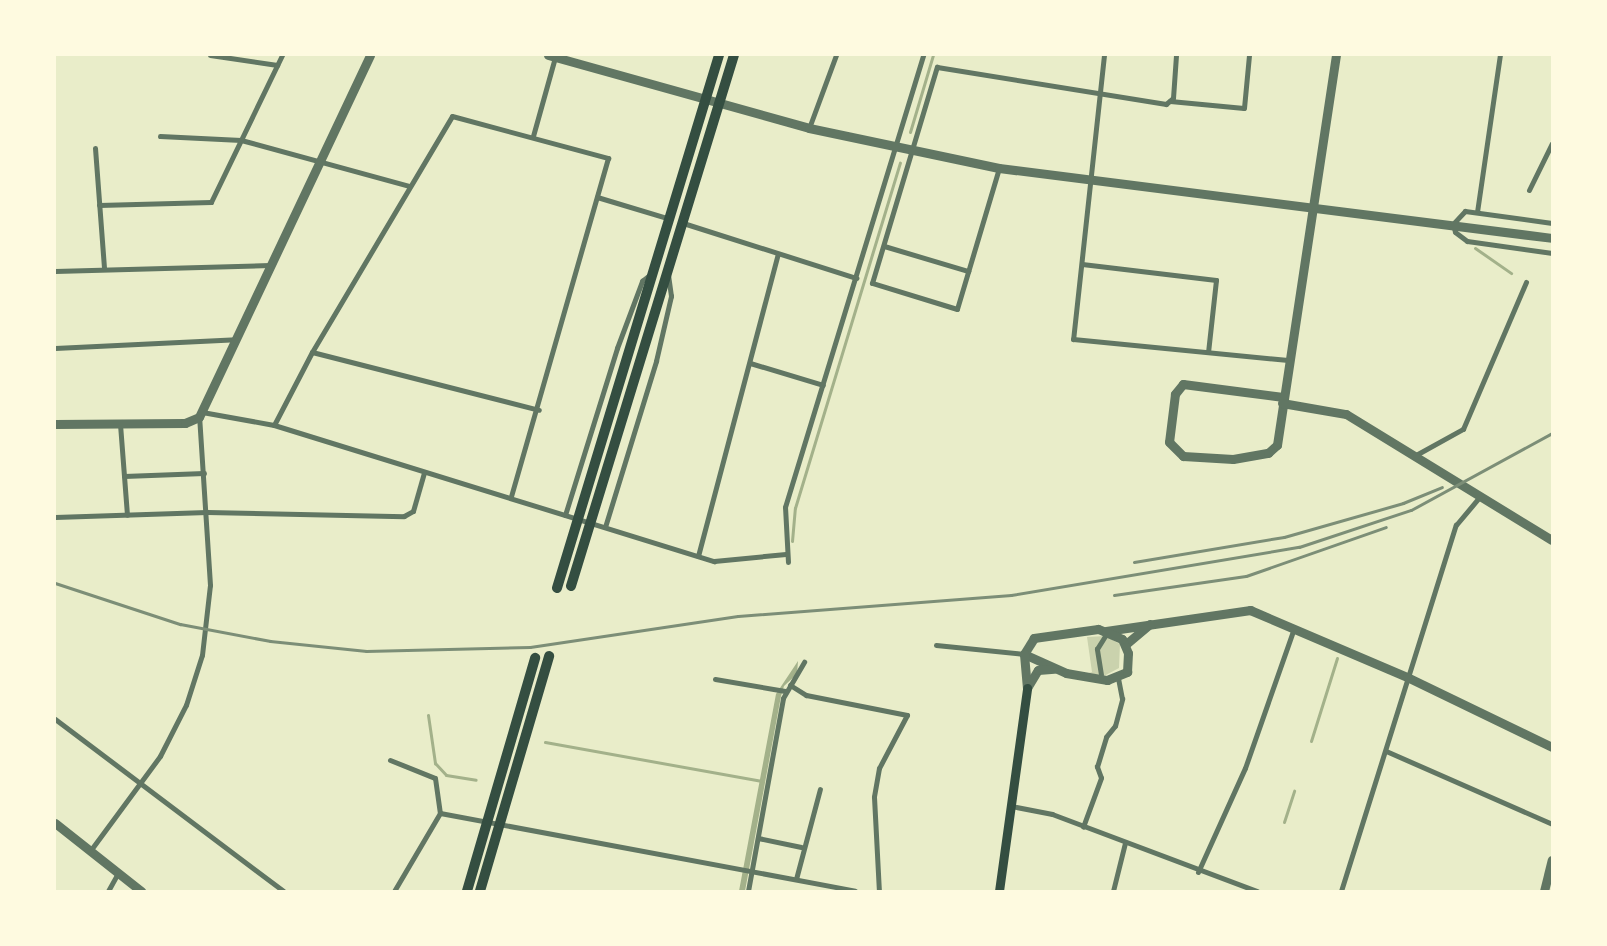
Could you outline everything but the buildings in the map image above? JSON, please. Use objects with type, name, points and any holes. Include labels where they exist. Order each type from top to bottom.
[{"type":"main road","points":[[556,588],[655,272],[719,55]]},
{"type":"main road","points":[[571,586],[734,55]]},
{"type":"main road","points":[[480,891],[549,656]]},
{"type":"main road","points":[[467,891],[535,658]]},
{"type":"main road","points":[[999,891],[1027,688]]},
{"type":"street","points":[[210,55],[277,65]]},
{"type":"street","points":[[99,205],[211,202],[282,55]]},
{"type":"street","points":[[90,851],[142,783],[186,705],[202,655],[210,585],[200,414],[370,55]]},
{"type":"street","points":[[809,128],[836,55]]},
{"type":"street","points":[[788,562],[786,554],[785,507],[923,55]]},
{"type":"street","points":[[1104,55],[1092,179],[1073,339],[1288,360]]},
{"type":"street","points":[[1170,101],[1176,55]]},
{"type":"street","points":[[999,168],[957,309],[872,283],[938,67],[1100,94],[1244,108],[1249,55]]},
{"type":"street","points":[[1336,55],[1288,360],[1282,400],[1277,445],[1268,453],[1233,460],[1183,456],[1169,442],[1175,394],[1183,384],[1282,400],[1346,414],[1411,458],[1552,540]]},
{"type":"street","points":[[1478,212],[1500,55]]},
{"type":"street","points":[[533,136],[552,56],[809,128],[894,148],[999,168],[1552,238]]},
{"type":"street","points":[[274,425],[312,352],[452,116],[533,136],[608,158],[539,410],[512,497]]},
{"type":"street","points":[[160,136],[241,140],[409,186]]},
{"type":"street","points":[[1529,190],[1552,143]]},
{"type":"street","points":[[95,148],[104,268]]},
{"type":"street","points":[[597,197],[670,219]]},
{"type":"street","points":[[1453,224],[1465,211],[1552,223]]},
{"type":"street","points":[[683,223],[856,278]]},
{"type":"street","points":[[1453,224],[1455,232],[1467,241],[1552,253]]},
{"type":"street","points":[[884,246],[968,271]]},
{"type":"street","points":[[698,556],[778,254]]},
{"type":"street","points":[[1082,264],[1216,280],[1208,352]]},
{"type":"street","points":[[55,270],[270,265]]},
{"type":"street","points":[[567,516],[617,348],[642,281],[655,272]]},
{"type":"street","points":[[602,526],[672,296],[667,273]]},
{"type":"street","points":[[1411,458],[1463,428],[1526,282]]},
{"type":"street","points":[[55,348],[236,339]]},
{"type":"street","points":[[312,352],[539,410]]},
{"type":"street","points":[[750,363],[823,386]]},
{"type":"street","points":[[55,424],[185,423],[200,414],[274,425],[424,473],[512,497],[698,556],[723,562],[786,554]]},
{"type":"street","points":[[120,424],[127,515]]},
{"type":"street","points":[[124,476],[204,473]]},
{"type":"street","points":[[55,518],[207,512],[404,516],[412,511],[424,473]]},
{"type":"street","points":[[1341,891],[1456,525],[1479,498]]},
{"type":"street","points":[[1027,688],[1024,654],[1034,638],[1106,633],[1155,622],[1244,610],[1294,627],[1407,677],[1552,747]]},
{"type":"street","points":[[1126,644],[1139,630],[1155,622]]},
{"type":"street","points":[[1198,872],[1244,768],[1294,627]]},
{"type":"street","points":[[1106,633],[1126,644]]},
{"type":"street","points":[[1101,675],[1097,649],[1106,633]]},
{"type":"street","points":[[936,645],[1024,654],[1057,670],[1091,678],[1118,678],[1129,668],[1126,644]]},
{"type":"street","points":[[748,891],[785,691],[804,662]]},
{"type":"street","points":[[1027,688],[1038,670],[1057,670]]},
{"type":"street","points":[[1083,827],[1101,778],[1097,768],[1106,736],[1115,726],[1122,699],[1118,678]]},
{"type":"street","points":[[715,679],[785,691]]},
{"type":"street","points":[[790,685],[806,695],[907,714],[879,768],[874,797],[879,891]]},
{"type":"street","points":[[55,719],[283,891]]},
{"type":"street","points":[[1386,750],[1552,824]]},
{"type":"street","points":[[390,760],[435,778],[440,813],[394,891]]},
{"type":"street","points":[[796,880],[801,847],[812,832],[820,789]]},
{"type":"street","points":[[1011,806],[1052,814],[1198,872],[1257,891]]},
{"type":"street","points":[[440,813],[742,867],[855,891]]},
{"type":"street","points":[[56,825],[141,891]]},
{"type":"street","points":[[758,838],[801,847]]},
{"type":"street","points":[[1113,891],[1125,844]]},
{"type":"street","points":[[1544,891],[1552,860]]},
{"type":"street","points":[[108,891],[118,873]]},
{"type":"shaded area","points":[[1105,636],[1120,644],[1119,668],[1104,676],[1089,673],[1092,672],[1087,637]]},
{"type":"shaded area","points":[[798,661],[797,674],[784,686],[781,696],[745,891],[739,891],[776,694]]},
{"type":"waterway","points":[[910,132],[933,55]]},
{"type":"waterway","points":[[792,541],[795,508],[900,163]]},
{"type":"waterway","points":[[1475,248],[1511,273]]},
{"type":"waterway","points":[[1311,741],[1337,658]]},
{"type":"waterway","points":[[428,715],[435,763],[446,775],[476,780]]},
{"type":"waterway","points":[[545,742],[761,781]]},
{"type":"waterway","points":[[1284,822],[1294,791]]},
{"type":"railway","points":[[55,583],[180,624],[270,641],[366,651],[530,647],[738,616],[1011,595],[1299,547],[1411,510],[1552,433]]},
{"type":"railway","points":[[1134,562],[1284,537],[1403,503],[1442,487]]},
{"type":"railway","points":[[1114,595],[1246,576],[1386,527]]}]
